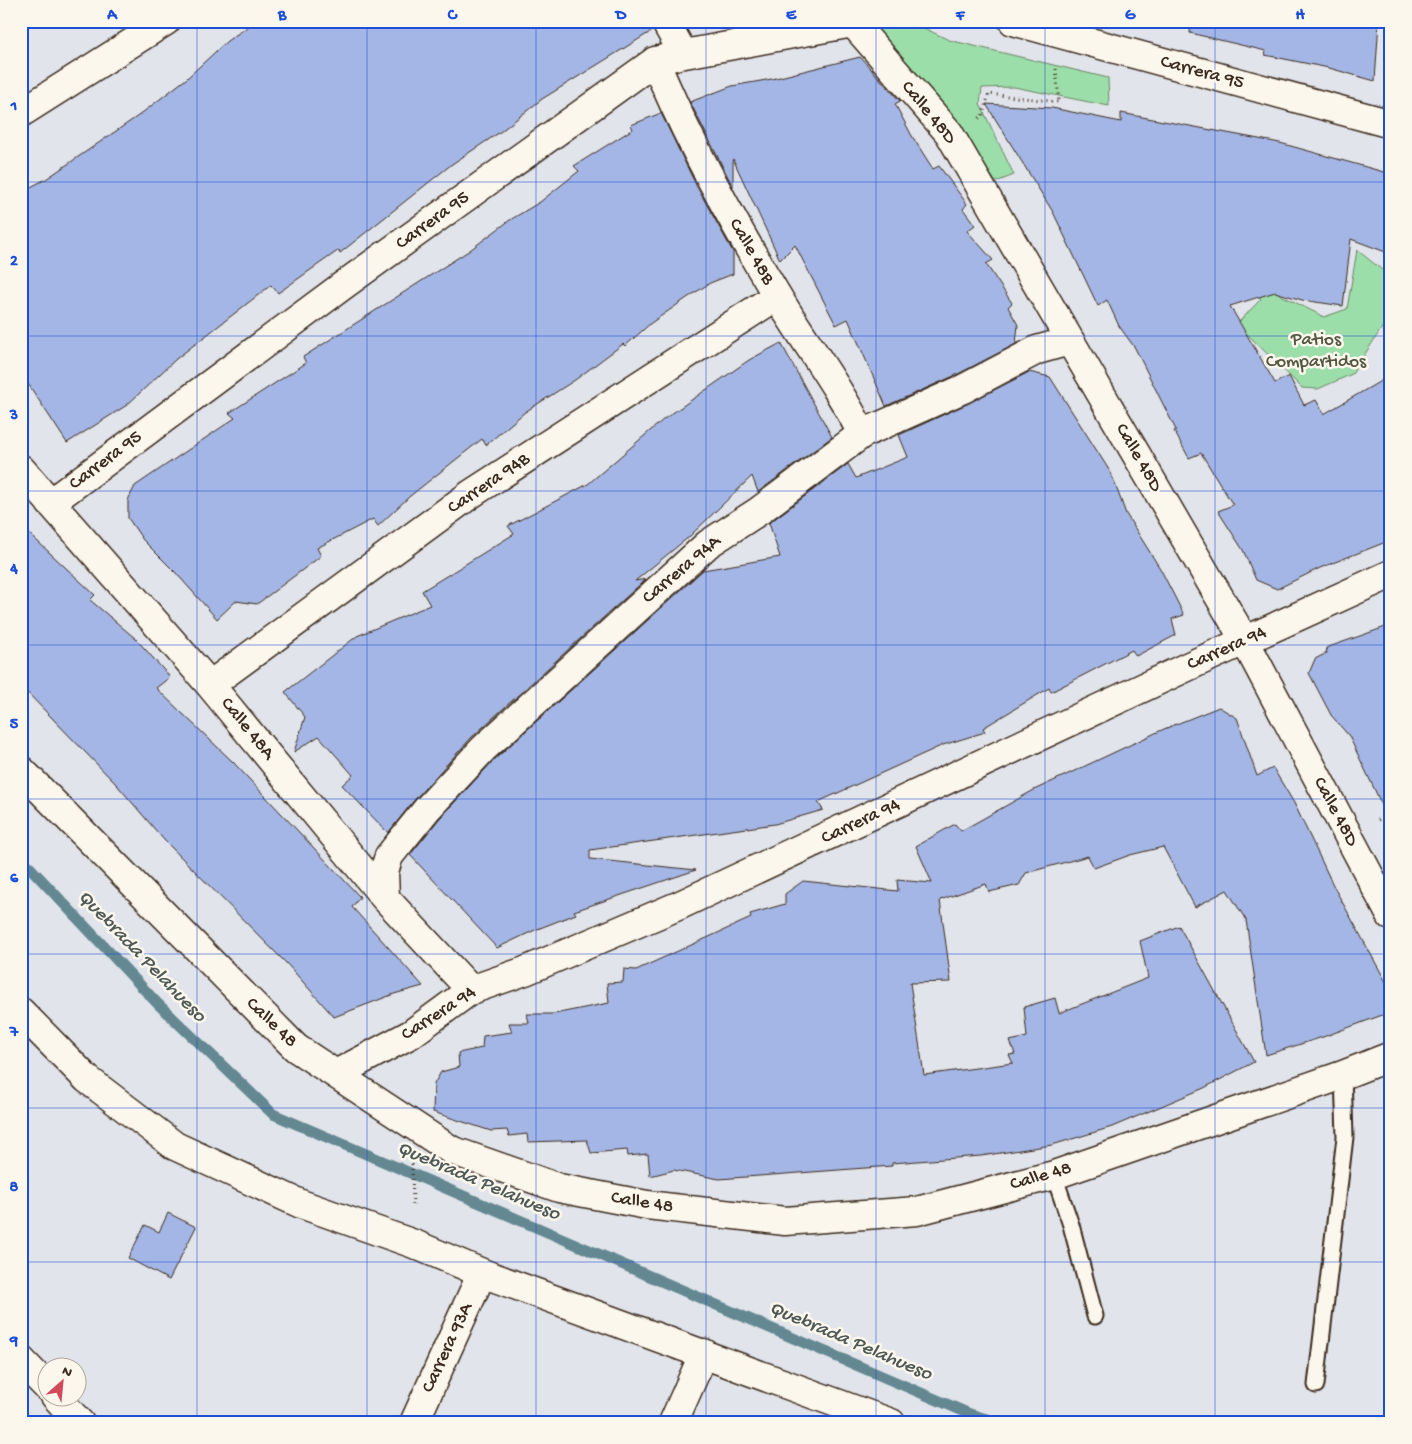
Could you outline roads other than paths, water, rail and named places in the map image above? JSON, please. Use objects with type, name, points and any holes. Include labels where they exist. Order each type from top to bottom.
[{"type":"street","points":[[21,113],[166,21]]},
{"type":"street","name":"Calle 48B","points":[[665,21],[679,46],[667,58],[679,118],[721,200],[777,296],[851,411],[862,434]]},
{"type":"street","name":"Carrera 95","points":[[1013,21],[1391,124]]},
{"type":"street","name":"Carrera 95","points":[[50,503],[345,284],[667,58],[853,23]]},
{"type":"street","name":"Calle 48D","points":[[853,23],[949,133],[1245,641],[1391,916]]},
{"type":"street","name":"Carrera 94B","points":[[210,685],[471,494],[777,296]]},
{"type":"street","name":"Carrera 94A","points":[[385,898],[384,872],[389,856],[427,809],[483,749],[708,544],[759,511],[862,434],[963,389],[1037,350],[1069,341]]},
{"type":"street","name":"Calle 48A","points":[[21,469],[210,685],[385,898],[471,990]]},
{"type":"street","name":"Carrera 94","points":[[336,1074],[411,1034],[471,990],[525,971],[680,905],[1391,574]]},
{"type":"street","name":"Calle 48","points":[[21,770],[296,1048],[451,1150],[559,1188],[647,1205],[785,1221],[917,1211],[1054,1175],[1343,1075],[1391,1056]]},
{"type":"street","points":[[21,1012],[87,1079],[175,1146],[301,1204],[414,1244],[482,1274],[704,1353],[891,1423]]},
{"type":"street","name":"Carrera 93A","points":[[414,1423],[482,1274]]},
{"type":"street","points":[[673,1423],[704,1353]]},
{"type":"street","points":[[21,1360],[38,1378]]},
{"type":"street","points":[[64,1406],[80,1423]]},
{"type":"lane","points":[[1316,1385],[1345,1137],[1343,1075]]},
{"type":"lane","points":[[1054,1175],[1071,1225],[1095,1316]]},
{"type":"waterway","name":"Quebrada Pelahueso","points":[[21,858],[157,1003],[273,1114],[970,1414],[1000,1423]]},
{"type":"park label","name":"Patios Compartidos","points":[[1316,351]]}]
